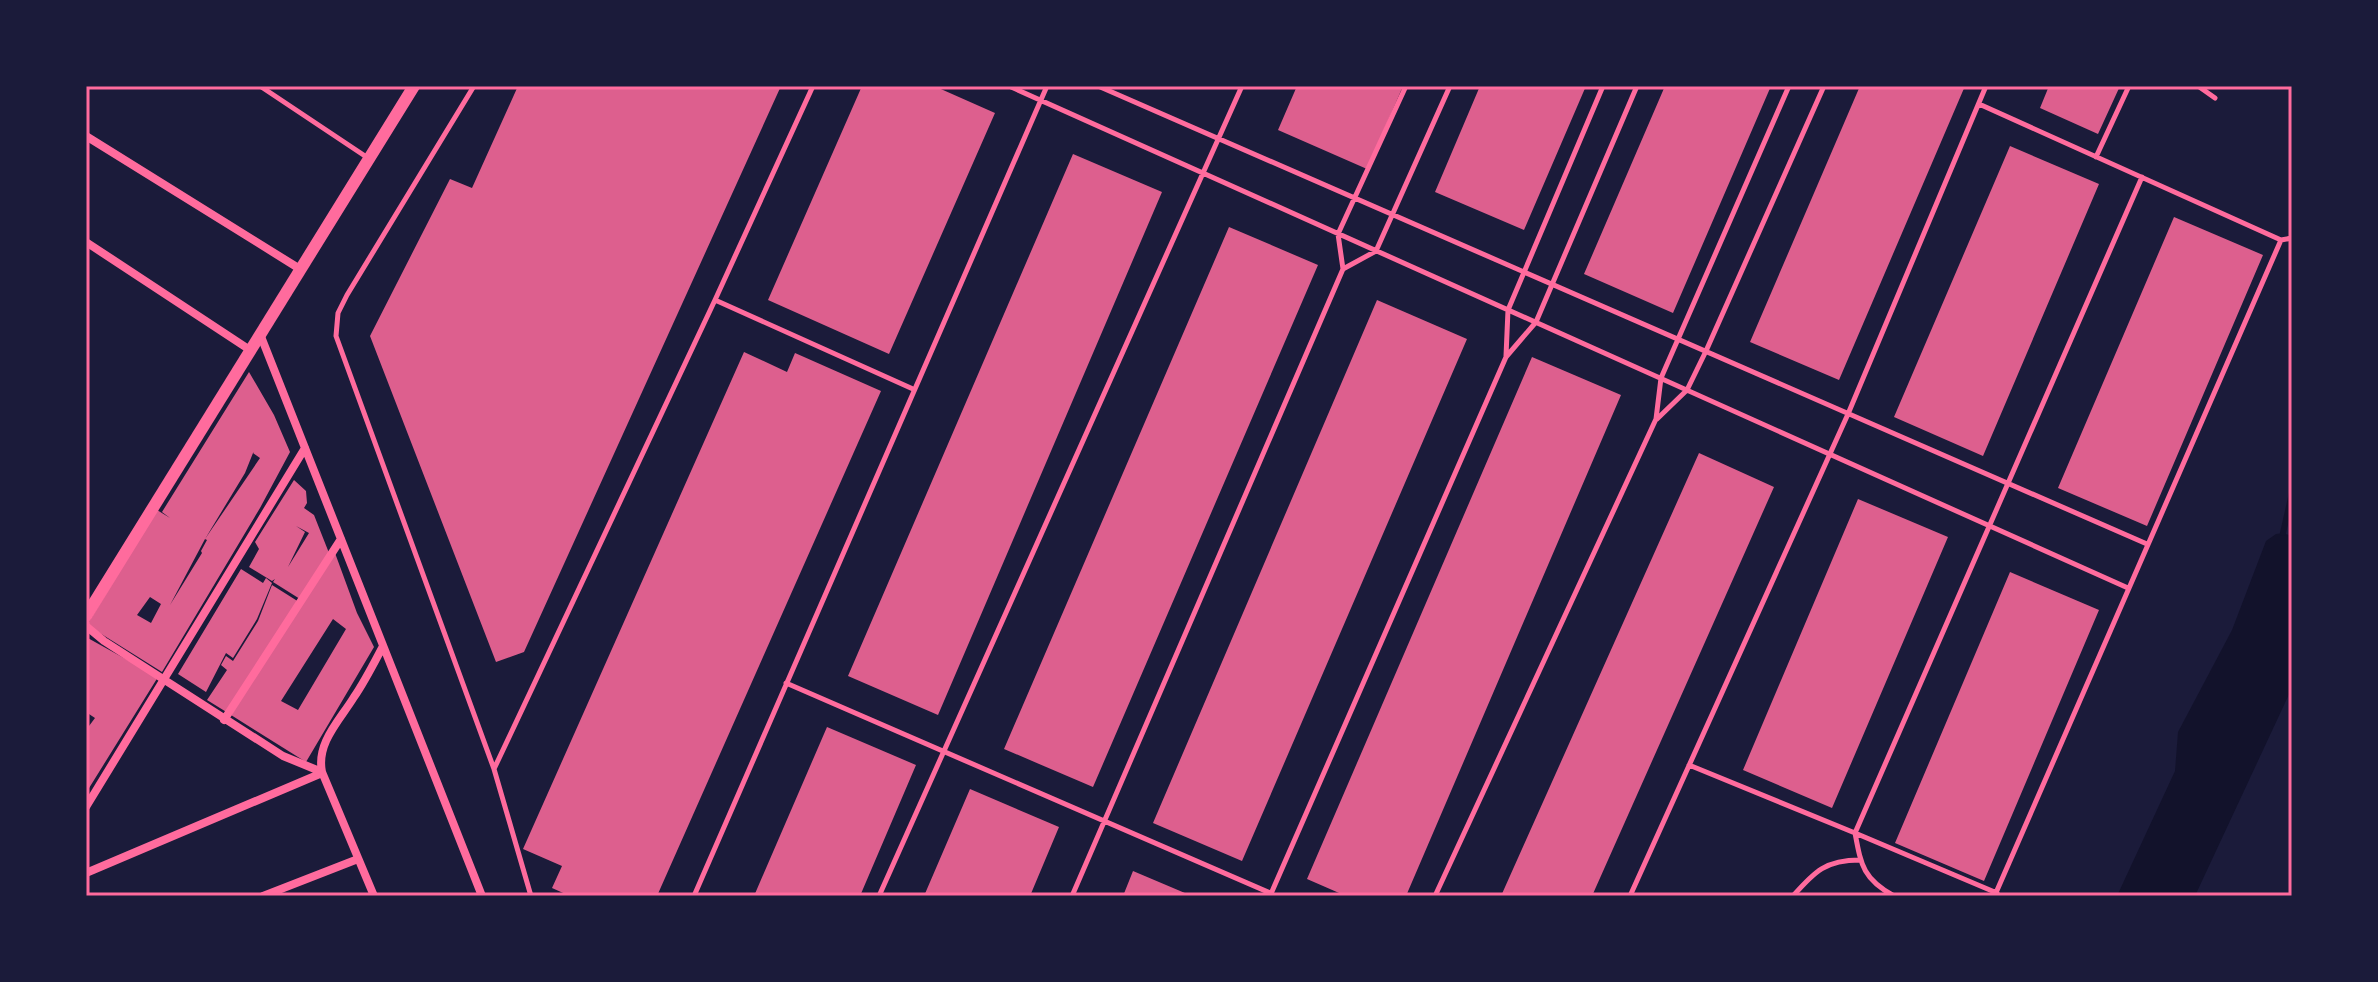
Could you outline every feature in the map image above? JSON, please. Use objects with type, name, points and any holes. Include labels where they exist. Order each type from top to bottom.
[{"type":"street","points":[[86,616],[414,86]]},
{"type":"street","points":[[86,136],[300,269]]},
{"type":"street","points":[[86,242],[250,350]]},
{"type":"street","points":[[260,334],[482,896]]},
{"type":"street","points":[[86,807],[305,448]]},
{"type":"street","points":[[224,720],[341,539]]},
{"type":"street","points":[[86,626],[224,720],[283,756],[322,772]]},
{"type":"street","points":[[86,635],[104,641]]},
{"type":"street","points":[[374,896],[322,772],[321,753],[329,734],[354,698],[383,646]]},
{"type":"street","points":[[86,873],[322,772]]},
{"type":"street","points":[[263,896],[358,859]]},
{"type":"lane","points":[[260,86],[369,159]]},
{"type":"lane","points":[[474,86],[342,304],[336,336],[494,769],[531,896]]},
{"type":"lane","points":[[494,769],[813,86]]},
{"type":"lane","points":[[1009,86],[2128,588]]},
{"type":"lane","points":[[694,896],[1047,86]]},
{"type":"lane","points":[[1098,86],[2147,544]]},
{"type":"lane","points":[[879,896],[1242,86]]},
{"type":"lane","points":[[1072,896],[1343,269],[1338,234],[1406,86]]},
{"type":"lane","points":[[1343,269],[1376,251],[1450,86]]},
{"type":"lane","points":[[1506,357],[1508,310],[1603,86]]},
{"type":"lane","points":[[786,683],[1273,895],[1506,357],[1536,322],[1554,285],[1637,86]]},
{"type":"lane","points":[[1435,896],[1656,419],[1661,378],[1789,86]]},
{"type":"lane","points":[[1656,419],[1687,390],[1824,86]]},
{"type":"lane","points":[[1630,896],[1848,414],[1986,86]]},
{"type":"lane","points":[[2096,157],[2129,86]]},
{"type":"lane","points":[[2198,86],[2215,98]]},
{"type":"lane","points":[[1979,104],[2281,240],[2292,238]]},
{"type":"lane","points":[[1894,896],[1877,887],[1867,876],[1860,860],[1855,833],[2142,177]]},
{"type":"lane","points":[[1689,765],[1996,894],[2281,240]]},
{"type":"lane","points":[[715,300],[913,389]]},
{"type":"lane","points":[[1793,896],[1812,874],[1837,860],[1860,860]]},
{"type":"shaded area","points":[[2283,533],[2292,536],[2292,688],[2195,896],[2117,896],[2175,771],[2178,732],[2232,630],[2266,541]]},
{"type":"building","points":[[518,86],[781,86],[524,652],[496,662],[370,336],[450,179],[472,188]]},
{"type":"building","points":[[862,86],[934,86],[995,113],[889,354],[768,300]]},
{"type":"building","points":[[1297,86],[1403,86],[1367,169],[1278,130]]},
{"type":"building","points":[[1480,86],[1586,86],[1524,230],[1435,192]]},
{"type":"building","points":[[1665,86],[1771,86],[1673,313],[1584,274]]},
{"type":"building","points":[[1860,86],[1965,86],[1839,380],[1750,342]]},
{"type":"building","points":[[2049,86],[2120,86],[2098,134],[2040,108]]},
{"type":"building","points":[[2010,146],[2099,184],[1983,456],[1894,417]]},
{"type":"building","points":[[1073,154],[1162,192],[938,715],[848,676]]},
{"type":"building","points":[[2174,217],[2263,255],[2147,526],[2058,488]]},
{"type":"building","points":[[1229,227],[1318,265],[1093,787],[1004,749]]},
{"type":"building","points":[[1377,300],[1467,339],[1242,861],[1153,823]]},
{"type":"building","points":[[744,352],[787,372],[795,353],[881,391],[657,896],[570,896],[552,888],[562,866],[523,849]]},
{"type":"building","points":[[1532,357],[1621,395],[1406,896],[1346,896],[1307,879]]},
{"type":"building","points":[[249,372],[274,415],[290,452],[162,672],[87,625],[157,510],[170,518],[162,512]],"holes":[[[253,453],[260,458],[205,539],[245,473]],[[205,539],[202,553],[170,605]],[[150,597],[161,604],[151,623],[137,615]]]},
{"type":"building","points":[[1699,453],[1774,487],[1592,896],[1501,896]]},
{"type":"building","points":[[294,480],[306,491],[304,508],[314,515],[329,553],[300,599],[273,582],[275,579],[272,581],[249,567],[259,549],[255,542]],"holes":[[[296,526],[309,533],[288,567],[305,532]]]},
{"type":"building","points":[[1858,499],[1948,537],[1832,808],[1743,770]]},
{"type":"building","points":[[335,553],[357,613],[374,647],[306,762],[231,715]],"holes":[[[333,619],[346,629],[298,710],[281,701]]]},
{"type":"building","points":[[241,569],[263,583],[266,578],[272,583],[257,619],[233,658],[226,653],[206,692],[178,674]]},
{"type":"building","points":[[2010,572],[2099,610],[1984,881],[1895,843]]},
{"type":"building","points":[[272,585],[299,602],[228,713],[207,700],[227,670],[221,665],[226,656],[233,661],[258,621]]},
{"type":"building","points":[[86,637],[158,677],[86,793],[86,730],[95,718],[86,712]]},
{"type":"building","points":[[827,727],[916,765],[860,896],[754,896]]},
{"type":"building","points":[[970,789],[1059,827],[1030,896],[924,896]]},
{"type":"building","points":[[1133,871],[1192,896],[1123,896]]},
{"type":"waterway","points":[[2283,533],[2292,493]]}]
